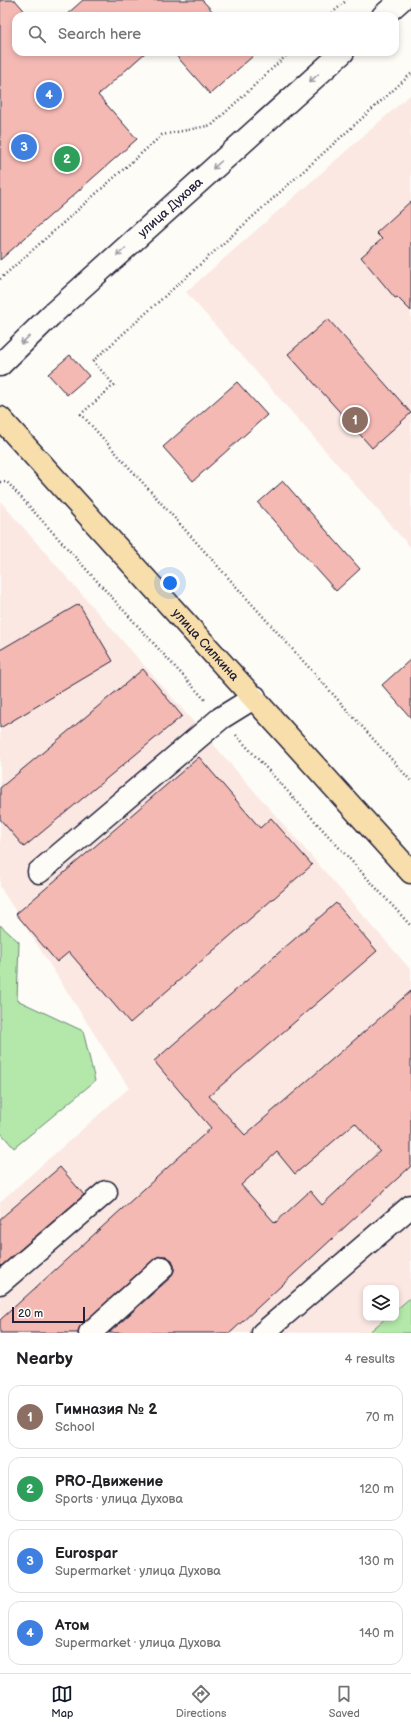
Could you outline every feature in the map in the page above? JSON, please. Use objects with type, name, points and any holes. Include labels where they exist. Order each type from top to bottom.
[{"type":"main road","name":"улица Силкина","points":[[0,418],[255,697],[411,872]]},
{"type":"street","points":[[388,12],[401,0]]},
{"type":"street","name":"улица Духова","points":[[0,364],[50,316],[339,56]]},
{"type":"street","points":[[39,872],[221,718],[255,697]]},
{"type":"street","points":[[0,1283],[106,1192]]},
{"type":"street","points":[[263,1333],[411,1206]]},
{"type":"street","points":[[90,1333],[162,1268]]},
{"type":"path","points":[[334,12],[347,0]]},
{"type":"path","points":[[0,279],[162,135],[212,125],[286,56]]},
{"type":"path","points":[[411,74],[92,361],[114,385],[81,414],[411,781]]},
{"type":"shaded area","points":[[411,94],[411,548],[186,292]]},
{"type":"shaded area","points":[[0,501],[411,970],[411,1297],[399,1307],[399,1285],[363,1285],[363,1321],[382,1321],[368,1333],[0,1333],[0,1202],[129,1088],[0,887]]},
{"type":"green space","points":[[0,925],[19,942],[17,1000],[83,1031],[95,1081],[14,1148],[0,1132]]},
{"type":"green space","points":[[411,1297],[411,1333],[368,1333],[382,1321],[399,1321],[399,1307]]},
{"type":"building","points":[[0,0],[15,0],[26,12],[12,12],[12,56],[142,56],[98,95],[137,139],[0,260]]},
{"type":"building","points":[[83,0],[202,0],[213,12],[70,12]]},
{"type":"building","points":[[177,56],[253,56],[210,94]]},
{"type":"building","points":[[411,201],[411,311],[397,297],[395,298],[361,257],[382,239],[376,233]]},
{"type":"building","points":[[328,319],[411,413],[372,448],[288,354]]},
{"type":"building","points":[[70,355],[89,376],[67,395],[48,374]]},
{"type":"building","points":[[237,382],[267,415],[193,481],[163,447]]},
{"type":"building","points":[[283,481],[360,569],[336,591],[258,503]]},
{"type":"building","points":[[79,604],[113,661],[0,728],[0,650]]},
{"type":"building","points":[[411,659],[411,718],[382,685]]},
{"type":"building","points":[[143,669],[182,716],[24,847],[0,819],[0,788]]},
{"type":"building","points":[[199,757],[260,828],[271,818],[312,865],[130,1023],[69,952],[57,962],[16,914]]},
{"type":"building","points":[[336,903],[377,951],[209,1096],[245,1135],[411,991],[411,1166],[230,1333],[109,1333],[171,1277],[174,1271],[172,1260],[166,1256],[160,1256],[154,1259],[82,1324],[78,1333],[0,1333],[0,1320],[211,1128],[154,1061]],"holes":[[[355,1123],[380,1151],[322,1205],[310,1191],[275,1223],[241,1185],[277,1152],[295,1174]]]},
{"type":"building","points":[[60,1167],[84,1195],[0,1267],[0,1219]]},
{"type":"place","name":"Атом","points":[[49,95]]},
{"type":"place","name":"Eurospar","points":[[24,147]]},
{"type":"place","name":"PRO-Движение","points":[[67,159]]},
{"type":"place","name":"Гимназия № 2","points":[[355,420]]}]
